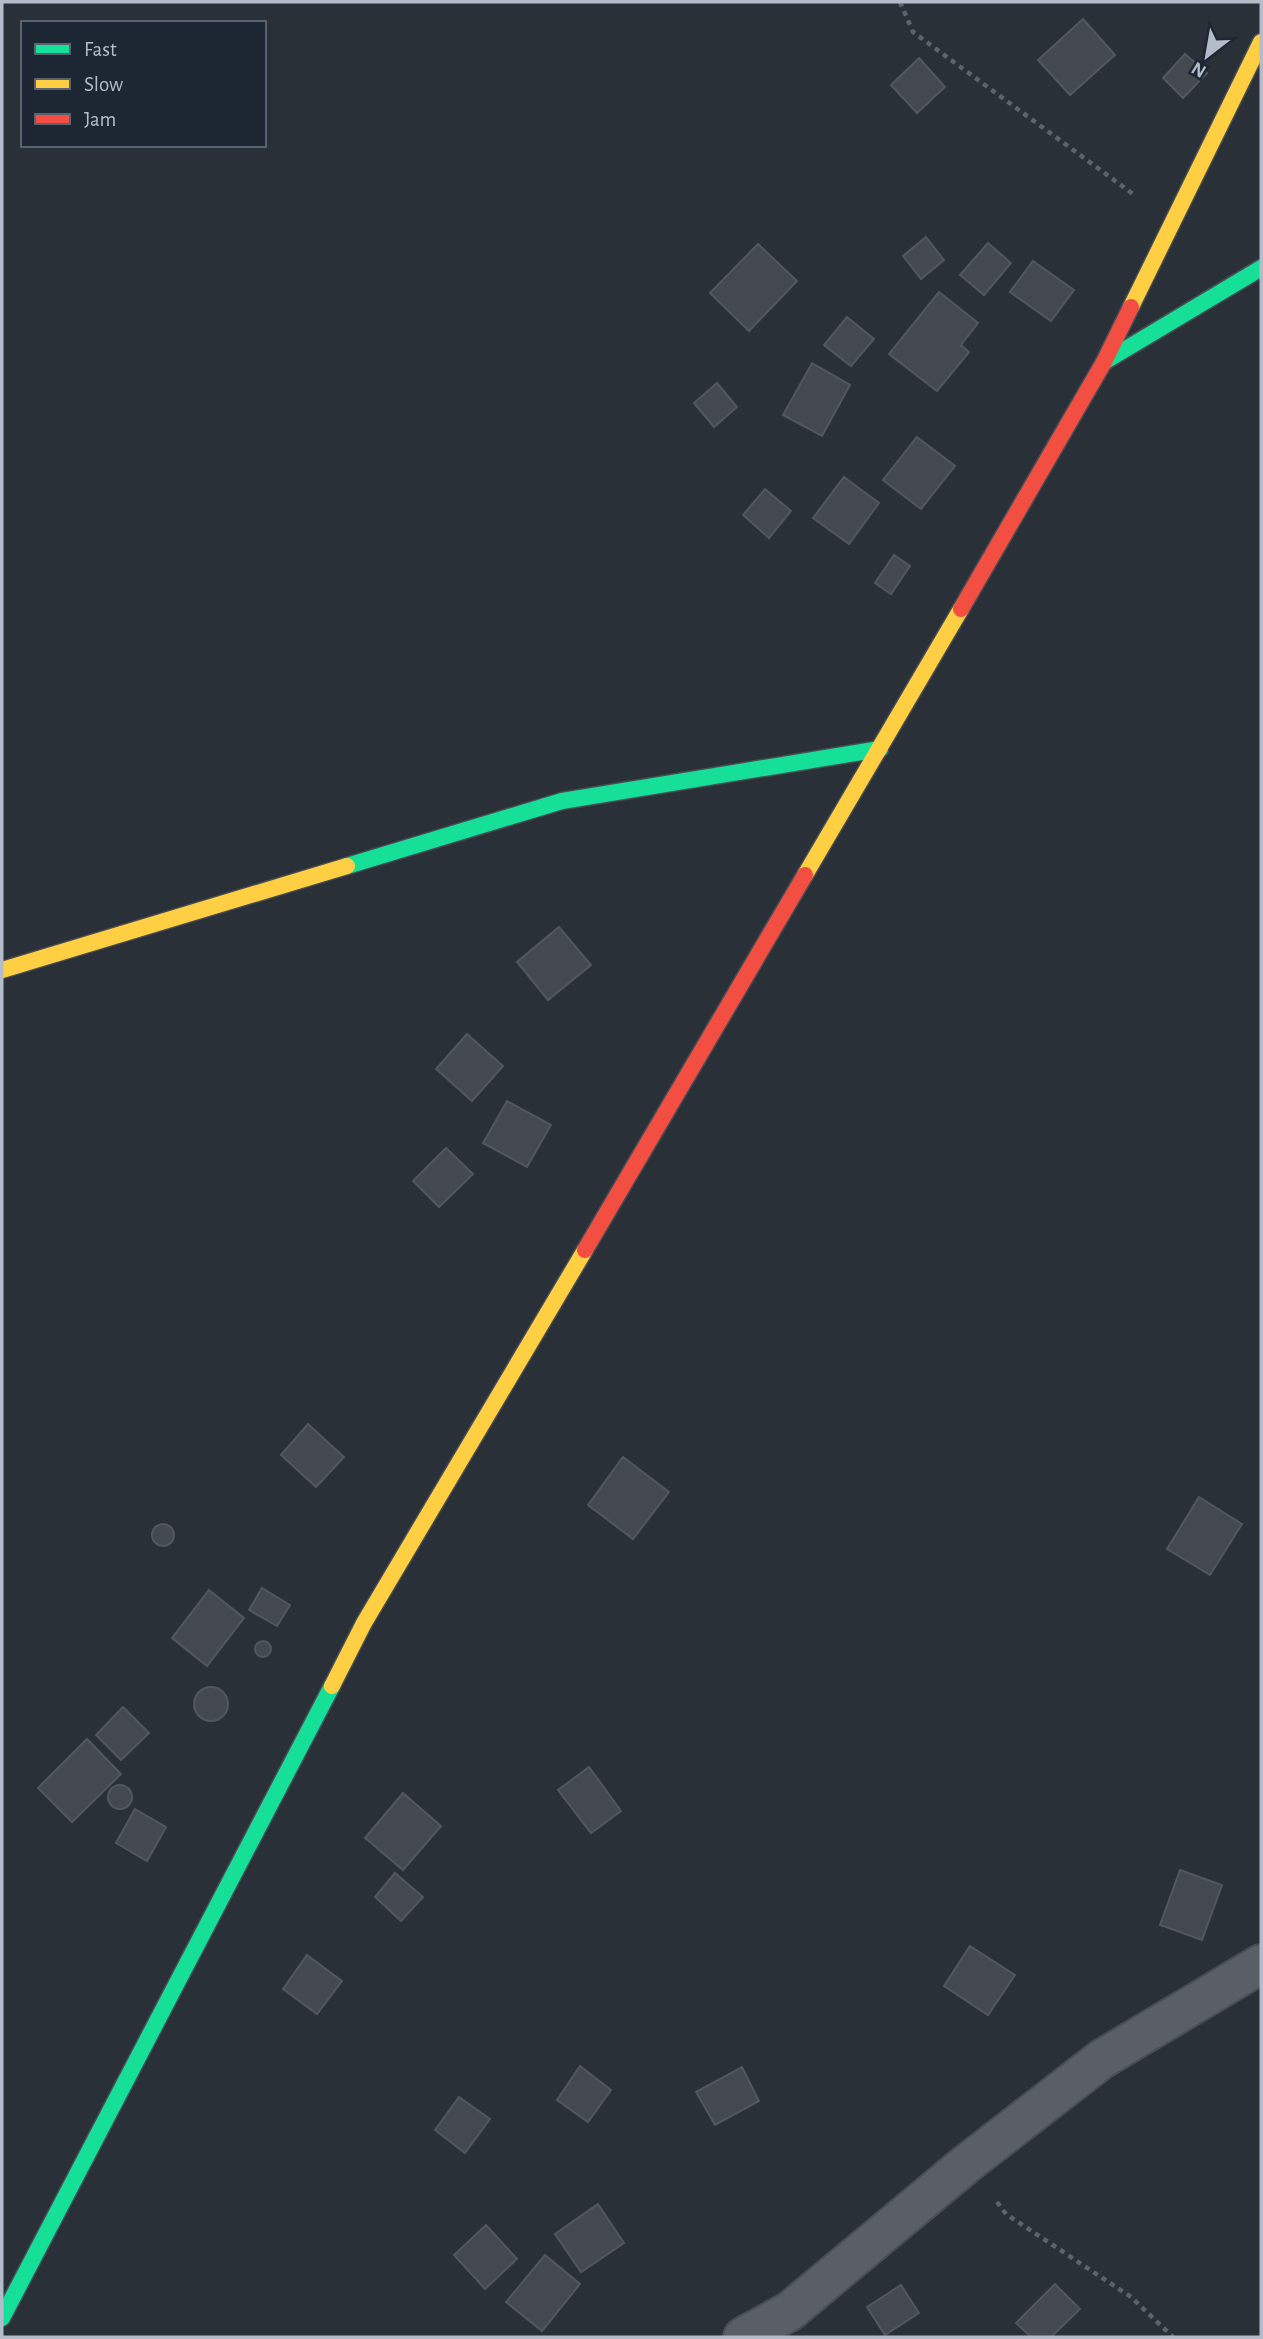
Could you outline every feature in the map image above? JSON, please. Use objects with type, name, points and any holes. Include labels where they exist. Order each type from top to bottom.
[{"type":"street","points":[[2,2318],[363,1623],[880,749],[1104,362],[1261,42]]},
{"type":"street","points":[[1104,362],[1261,268]]},
{"type":"street","points":[[2,970],[562,801],[880,749]]},
{"type":"street","points":[[743,2337],[790,2311],[965,2165],[1102,2059],[1261,1965]]},
{"type":"path","points":[[900,2],[913,32],[1173,223]]},
{"type":"path","points":[[965,2165],[1006,2214],[1131,2297],[1173,2337]]},
{"type":"building","points":[[1083,19],[1115,55],[1070,95],[1038,60]]},
{"type":"building","points":[[1185,54],[1207,73],[1183,98],[1163,78]]},
{"type":"building","points":[[919,58],[945,87],[917,113],[891,85]]},
{"type":"building","points":[[926,237],[944,260],[921,279],[903,256]]},
{"type":"building","points":[[988,243],[1011,263],[984,295],[960,275]]},
{"type":"building","points":[[758,244],[797,281],[749,331],[710,293]]},
{"type":"building","points":[[1033,261],[1074,290],[1051,321],[1010,292]]},
{"type":"building","points":[[939,292],[978,323],[961,345],[969,352],[937,391],[889,354]]},
{"type":"building","points":[[847,317],[874,339],[851,366],[824,345]]},
{"type":"building","points":[[812,363],[850,385],[822,436],[783,415]]},
{"type":"building","points":[[717,383],[737,407],[714,427],[694,403]]},
{"type":"building","points":[[917,437],[955,466],[921,509],[883,480]]},
{"type":"building","points":[[844,477],[879,503],[849,544],[813,518]]},
{"type":"building","points":[[765,489],[791,511],[769,538],[743,515]]},
{"type":"building","points":[[894,555],[910,566],[891,594],[875,583]]},
{"type":"building","points":[[559,927],[591,965],[548,1000],[517,962]]},
{"type":"building","points":[[467,1034],[503,1066],[472,1101],[436,1069]]},
{"type":"building","points":[[507,1101],[551,1125],[527,1167],[483,1143]]},
{"type":"building","points":[[446,1148],[473,1174],[439,1207],[413,1181]]},
{"type":"building","points":[[308,1424],[344,1457],[316,1487],[281,1455]]},
{"type":"building","points":[[623,1457],[669,1492],[633,1539],[588,1505]]},
{"type":"building","points":[[1199,1497],[1242,1524],[1210,1575],[1167,1549]]},
{"type":"building","points":[[163,1524],[173,1531],[174,1535],[167,1545],[163,1546],[153,1539],[152,1535],[159,1525]]},
{"type":"building","points":[[262,1588],[290,1605],[277,1626],[249,1610]]},
{"type":"building","points":[[209,1590],[244,1618],[207,1666],[172,1638]]},
{"type":"building","points":[[260,1641],[266,1641],[271,1649],[269,1655],[260,1657],[255,1652],[255,1646]]},
{"type":"building","points":[[211,1687],[223,1692],[228,1704],[223,1716],[211,1721],[199,1716],[194,1704],[199,1692]]},
{"type":"building","points":[[123,1707],[149,1733],[121,1760],[96,1735]]},
{"type":"building","points":[[87,1739],[121,1774],[72,1822],[38,1788]]},
{"type":"building","points":[[589,1767],[621,1811],[591,1833],[558,1790]]},
{"type":"building","points":[[120,1785],[128,1789],[132,1797],[128,1805],[120,1809],[112,1805],[108,1797],[112,1789]]},
{"type":"building","points":[[403,1793],[441,1826],[403,1870],[365,1838]]},
{"type":"building","points":[[135,1809],[166,1827],[147,1861],[116,1843]]},
{"type":"building","points":[[1180,1870],[1222,1885],[1202,1940],[1160,1925]]},
{"type":"building","points":[[395,1873],[423,1897],[401,1921],[375,1897]]},
{"type":"building","points":[[970,1946],[1015,1975],[988,2015],[944,1986]]},
{"type":"building","points":[[307,1955],[342,1981],[317,2014],[283,1989]]},
{"type":"building","points":[[580,2066],[611,2090],[588,2122],[557,2100]]},
{"type":"building","points":[[742,2067],[759,2101],[715,2125],[696,2092]]},
{"type":"building","points":[[459,2097],[490,2119],[465,2153],[435,2130]]},
{"type":"building","points":[[598,2204],[624,2243],[581,2272],[555,2234]]},
{"type":"building","points":[[486,2225],[517,2259],[485,2289],[454,2255]]},
{"type":"building","points":[[545,2255],[580,2284],[542,2331],[506,2302]]},
{"type":"building","points":[[1055,2284],[1080,2309],[1051,2337],[1031,2337],[1016,2323]]},
{"type":"building","points":[[901,2285],[919,2313],[885,2335],[867,2307]]},
{"type":"traffic: fast","points":[[1104,362],[1261,268]]},
{"type":"traffic: fast","points":[[347,866],[562,801],[880,749]]},
{"type":"traffic: fast","points":[[2,2318],[332,1686]]},
{"type":"traffic: slow","points":[[1131,307],[1261,42]]},
{"type":"traffic: slow","points":[[805,875],[961,609]]},
{"type":"traffic: slow","points":[[2,970],[347,866]]},
{"type":"traffic: slow","points":[[332,1686],[364,1623],[585,1250]]},
{"type":"traffic: jam","points":[[961,609],[1104,362],[1131,307]]},
{"type":"traffic: jam","points":[[585,1250],[805,875]]}]
